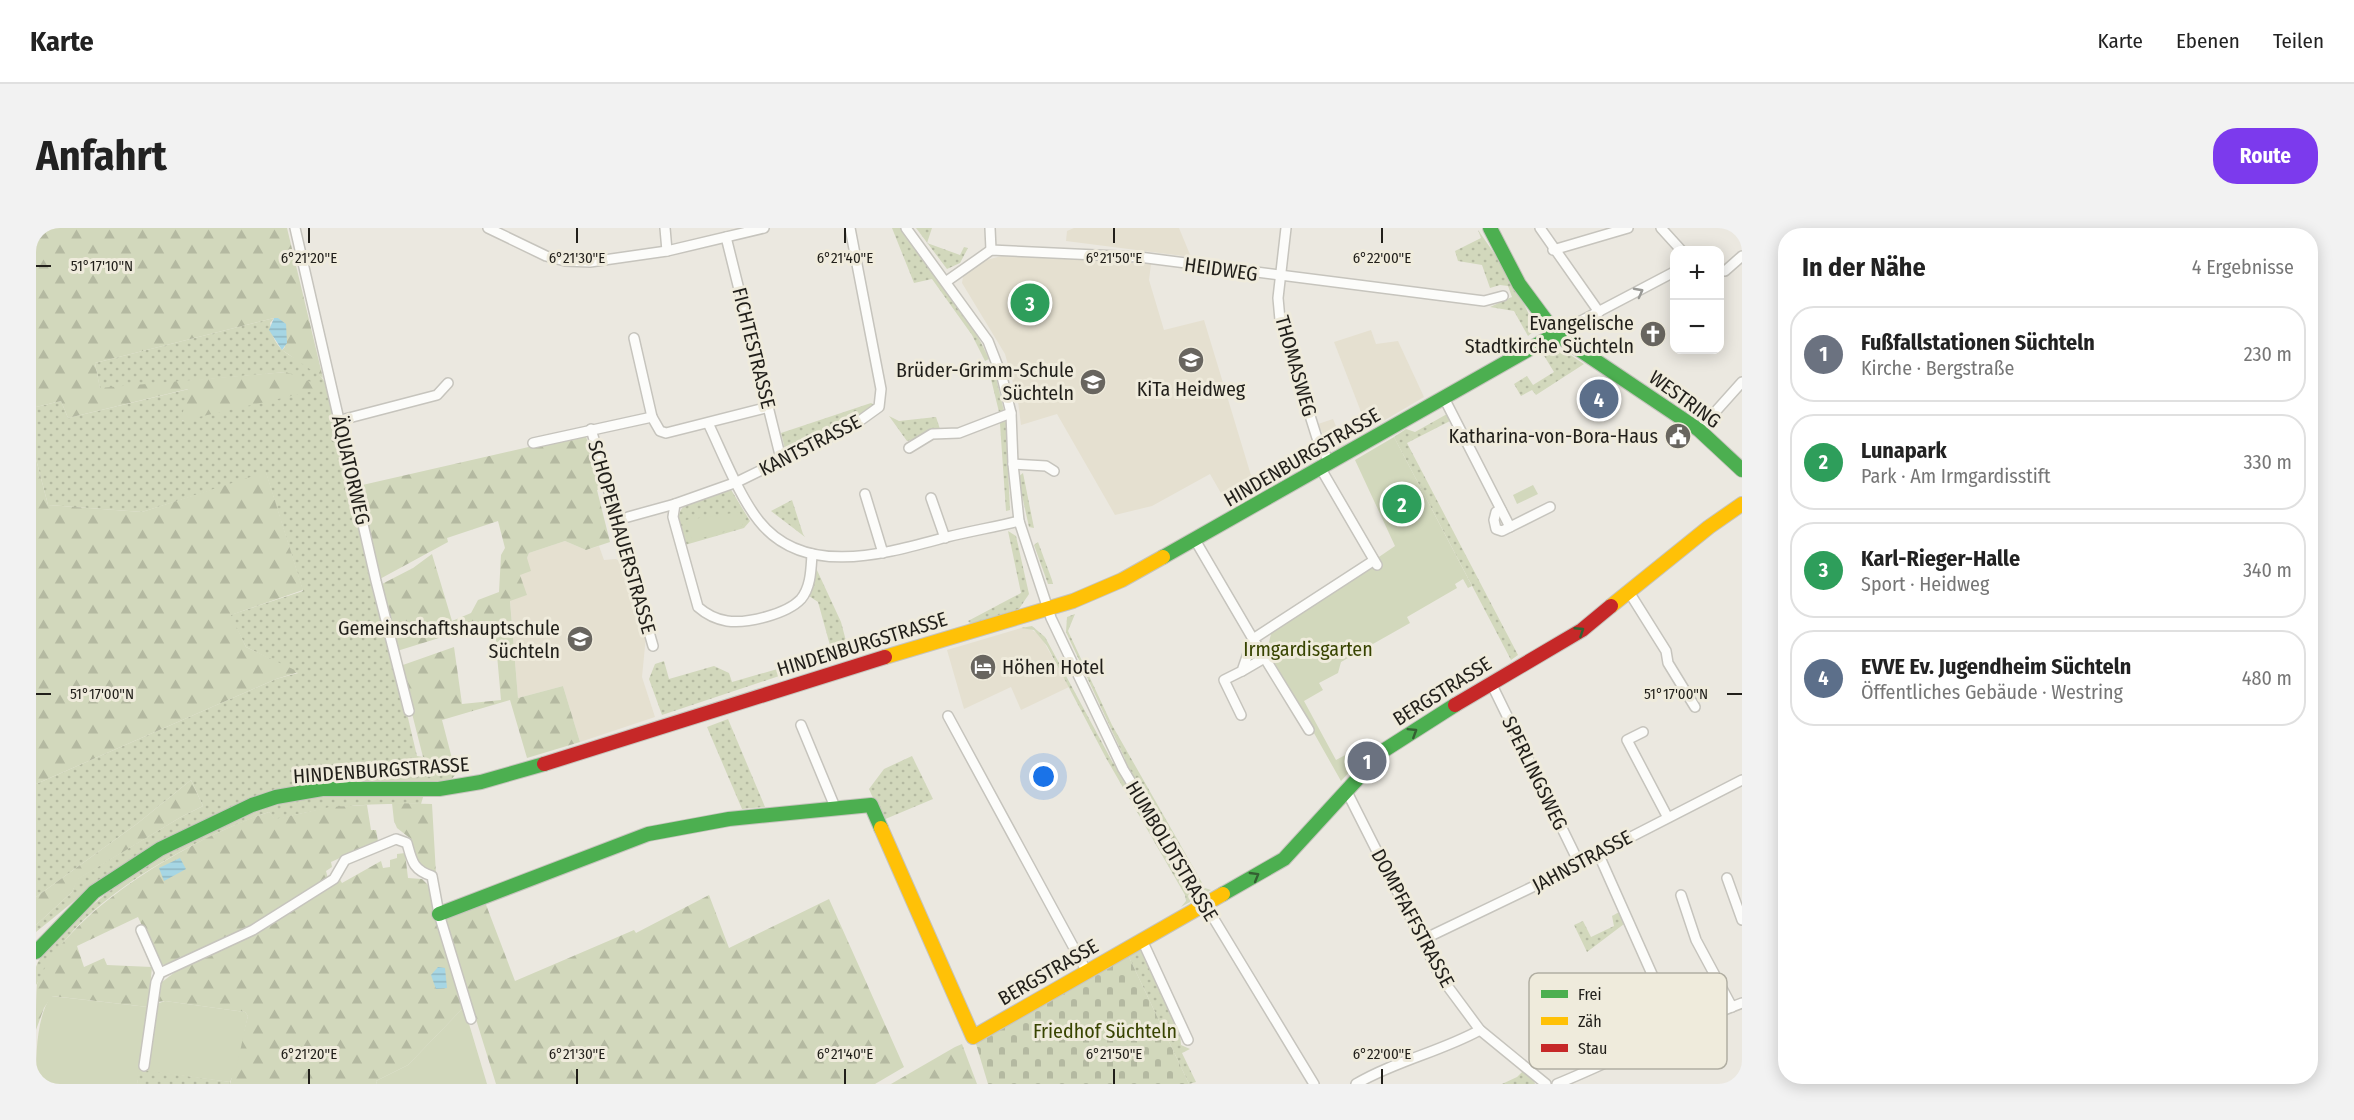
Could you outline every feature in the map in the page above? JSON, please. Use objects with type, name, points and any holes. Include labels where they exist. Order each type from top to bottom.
[{"type":"main road","name":"WESTRING","points":[[1490,228],[1496,243],[1543,319],[1556,334],[1699,430],[1741,468]]},
{"type":"main road","name":"HINDENBURGSTRASSE","points":[[36,952],[94,892],[160,849],[252,805],[276,797],[322,789],[439,789],[481,782],[625,740],[786,687],[1073,601],[1122,580],[1195,540],[1556,334]]},
{"type":"main road","name":"BERGSTRASSE","points":[[835,807],[871,805],[973,1037],[1284,859],[1383,751],[1491,683],[1582,630],[1742,504]]},
{"type":"main road","points":[[439,914],[648,834],[729,819],[835,807]]},
{"type":"street","name":"ÄQUATORWEG","points":[[295,228],[341,420],[376,581],[409,711]]},
{"type":"street","points":[[488,228],[516,243],[565,261],[590,262],[667,251],[764,228]]},
{"type":"street","points":[[665,228],[667,251]]},
{"type":"street","name":"KANTSTRASSE","points":[[628,517],[675,504],[737,482],[866,418],[879,407],[882,398],[850,228]]},
{"type":"street","name":"HUMBOLDTSTRASSE","points":[[906,228],[947,281],[988,341],[1002,376],[1011,413],[1019,521],[1047,609],[1123,769],[1314,1084]]},
{"type":"street","points":[[947,281],[991,250],[990,228]]},
{"type":"street","name":"THOMASWEG","points":[[1253,639],[1375,563],[1326,466],[1280,320],[1281,277],[1286,228]]},
{"type":"street","points":[[1540,228],[1553,250],[1599,312]]},
{"type":"street","points":[[1553,250],[1628,228]]},
{"type":"street","points":[[1661,228],[1677,246]]},
{"type":"street","name":"FICHTESTRASSE","points":[[726,237],[781,459]]},
{"type":"street","name":"HEIDWEG","points":[[991,250],[1139,257],[1281,277],[1484,301],[1503,296]]},
{"type":"street","points":[[1725,271],[1742,256]]},
{"type":"street","name":"HINDENBURGSTRASSE","points":[[1556,334],[1670,274]]},
{"type":"street","points":[[634,338],[652,417],[660,431],[666,433],[769,407]]},
{"type":"street","points":[[1699,430],[1742,382]]},
{"type":"street","points":[[341,420],[437,394],[448,383]]},
{"type":"street","points":[[1444,398],[1510,527],[1550,507]]},
{"type":"street","points":[[909,448],[932,434],[959,433],[1011,413]]},
{"type":"street","points":[[533,443],[652,417]]},
{"type":"street","points":[[708,423],[759,520],[792,548],[812,554],[858,556],[1019,521]]},
{"type":"street","name":"SCHOPENHAUERSTRASSE","points":[[591,429],[653,646]]},
{"type":"street","points":[[1013,464],[1046,466],[1054,471]]},
{"type":"street","points":[[866,494],[883,552]]},
{"type":"street","points":[[931,498],[945,538]]},
{"type":"street","points":[[675,504],[674,517],[698,607],[710,617],[738,622],[790,607],[801,598],[808,586],[812,554]]},
{"type":"street","points":[[1195,540],[1309,730]]},
{"type":"street","points":[[1629,592],[1666,651],[1668,663],[1695,707]]},
{"type":"street","points":[[1242,671],[1253,639]]},
{"type":"street","points":[[1241,715],[1224,680],[1266,657]]},
{"type":"street","name":"SPERLINGSWEG","points":[[1491,683],[1579,863]]},
{"type":"street","points":[[948,716],[1087,972]]},
{"type":"street","points":[[801,725],[835,807]]},
{"type":"street","points":[[1643,732],[1627,740],[1668,816]]},
{"type":"street","name":"JAHNSTRASSE","points":[[1422,940],[1742,780]]},
{"type":"street","name":"DOMPFAFFSTRASSE","points":[[1347,790],[1440,976],[1480,1030],[1546,1084]]},
{"type":"street","points":[[144,1066],[156,982],[160,973],[253,930],[334,879],[345,860],[396,839],[407,843],[413,866],[419,872],[432,876],[439,914],[471,1019]]},
{"type":"street","points":[[1598,853],[1651,973]]},
{"type":"street","points":[[1727,878],[1742,920]]},
{"type":"street","points":[[1681,895],[1695,940],[1713,973]]},
{"type":"street","points":[[141,930],[160,973]]},
{"type":"street","points":[[1142,940],[1188,1041]]},
{"type":"street","points":[[1727,998],[1732,1007]]},
{"type":"street","points":[[1727,1009],[1742,1003]]},
{"type":"street","points":[[1356,1084],[1374,1073],[1453,1044],[1480,1030]]},
{"type":"street","points":[[1557,1084],[1592,1069]]},
{"type":"shaded area","points":[[1074,228],[1179,228],[1191,257],[1066,241],[1067,231]]},
{"type":"shaded area","name":"Brüder-Grimm-Schule Süchteln","points":[[1005,255],[1151,264],[1149,280],[1164,330],[1204,320],[1253,482],[1260,493],[1230,509],[1210,474],[1152,506],[1115,515],[1057,414],[1021,425],[1018,401],[1005,354],[962,283],[963,277],[983,261]]},
{"type":"shaded area","points":[[1371,330],[1376,344],[1398,341],[1424,397],[1368,430],[1334,342]]},
{"type":"shaded area","points":[[1333,419],[1344,445],[1337,449],[1329,447],[1318,424]]},
{"type":"shaded area","name":"Gemeinschaftshauptschule Süchteln","points":[[565,541],[586,550],[599,546],[604,560],[616,559],[626,566],[646,636],[642,677],[655,717],[580,742],[563,686],[518,698],[510,600],[526,595],[520,575],[529,553]]},
{"type":"shaded area","points":[[1021,628],[1029,628],[1040,635],[1069,687],[1021,710],[1011,687],[964,709],[947,650]]},
{"type":"green space","points":[[36,228],[287,228],[323,378],[282,350],[285,347],[278,318],[274,318],[95,363],[100,388],[286,372],[326,388],[181,421],[188,389],[68,418],[61,401],[36,407]]},
{"type":"green space","points":[[892,228],[900,228],[949,291],[971,324],[989,359],[985,361],[972,335],[932,279],[914,283]]},
{"type":"green space","points":[[916,228],[932,228],[927,243]]},
{"type":"green space","points":[[1478,230],[1512,279],[1534,325],[1534,331],[1528,336],[1514,311],[1490,307],[1512,297],[1508,286],[1500,285],[1490,288],[1482,265],[1458,261],[1455,251],[1481,238]]},
{"type":"green space","points":[[927,243],[960,255],[964,247],[968,248],[960,263],[947,269]]},
{"type":"green space","points":[[274,318],[270,323],[278,345],[291,356],[315,370],[324,381],[331,398],[417,756],[423,757],[430,764],[446,772],[456,774],[450,781],[272,793],[100,880],[36,932],[36,925],[72,892],[77,879],[203,806],[191,780],[138,823],[36,897],[36,784],[276,679],[298,673],[246,647],[230,615],[303,591],[266,473],[142,512],[48,505],[36,459],[36,407],[61,401],[68,418],[189,389],[182,421],[286,372],[100,389],[95,363]]},
{"type":"green space","points":[[1556,350],[1566,352],[1584,364],[1536,395],[1532,390],[1521,396],[1514,384],[1527,376],[1533,385],[1554,372],[1543,354]]},
{"type":"green space","points":[[994,369],[1004,411],[1007,411],[1002,414],[999,412],[989,371]]},
{"type":"green space","points":[[871,403],[875,405],[856,419],[790,451],[785,449],[781,433]]},
{"type":"green space","points":[[1447,414],[1450,421],[1407,443],[1518,655],[1511,660],[1394,437],[1406,429],[1415,432]]},
{"type":"green space","points":[[889,416],[899,421],[936,417],[941,432],[907,441]]},
{"type":"green space","points":[[1003,420],[1008,420],[1006,426],[1010,510],[1006,511],[1000,424]]},
{"type":"green space","points":[[585,434],[604,487],[597,490],[610,542],[586,550],[565,541],[529,553],[527,558],[531,571],[520,575],[527,595],[510,601],[518,698],[563,686],[580,742],[527,758],[510,700],[442,720],[456,774],[437,769],[423,757],[400,666],[454,647],[462,704],[501,700],[494,621],[397,651],[380,585],[413,568],[432,554],[452,621],[471,613],[478,600],[499,592],[501,555],[505,548],[498,521],[447,538],[448,542],[378,580],[358,486]]},
{"type":"green space","name":"Irmgardisgarten","points":[[1394,437],[1472,586],[1468,588],[1463,579],[1455,584],[1457,588],[1407,617],[1410,623],[1341,662],[1338,673],[1319,683],[1323,690],[1304,701],[1336,760],[1373,740],[1376,744],[1341,781],[1267,650],[1272,630],[1395,546],[1355,460]]},
{"type":"green space","points":[[36,459],[48,505],[142,512],[266,472],[303,590],[231,615],[246,647],[299,672],[276,679],[36,784]]},
{"type":"green space","points":[[1023,473],[1034,528],[1029,527],[1018,477]]},
{"type":"green space","points":[[1533,485],[1538,494],[1517,504],[1513,495]]},
{"type":"green space","points":[[730,488],[750,521],[744,528],[685,545],[678,520],[684,506]]},
{"type":"green space","points":[[792,500],[803,534],[805,537],[771,511]]},
{"type":"green space","points":[[740,512],[743,526],[692,541],[686,520]]},
{"type":"green space","points":[[1008,531],[1016,536],[1029,594],[1019,609],[971,624],[968,621],[1021,593]]},
{"type":"green space","points":[[1038,542],[1053,584],[1048,584],[1034,545]]},
{"type":"green space","points":[[816,568],[841,622],[850,656],[824,661],[662,715],[649,679],[655,664],[664,661],[669,679],[714,666],[729,673],[732,682],[781,668],[780,665],[831,649],[818,602],[809,596]]},
{"type":"green space","points":[[1075,614],[1068,631],[1112,725],[1205,888],[1211,890],[1206,893],[1124,764],[1125,759],[1066,632],[1067,617]]},
{"type":"green space","points":[[1032,626],[1045,637],[1113,763],[1121,770],[1123,780],[1192,897],[1190,902],[1181,907],[1186,901],[1185,895],[1106,758],[1047,646],[1034,630],[1021,628]]},
{"type":"green space","points":[[728,719],[765,807],[742,809],[707,727]]},
{"type":"green space","points":[[912,756],[933,799],[883,820],[869,789],[884,769]]},
{"type":"green space","points":[[191,780],[203,806],[78,879],[72,892],[36,925],[36,897],[138,823]]},
{"type":"green space","points":[[330,794],[424,794],[421,804],[347,806],[311,811],[275,820],[269,812],[216,834],[160,864],[107,899],[66,939],[36,985],[36,967],[50,946],[98,900],[139,869],[183,842],[241,814],[278,803]]},
{"type":"green space","points":[[392,803],[432,804],[436,874],[419,865],[411,839],[397,828]]},
{"type":"green space","points":[[367,805],[371,830],[376,830],[378,841],[331,862],[332,867],[326,871],[328,879],[268,916],[227,937],[164,965],[158,962],[138,917],[77,946],[84,967],[104,958],[107,965],[152,967],[148,1007],[52,996],[44,1008],[36,1030],[37,984],[53,956],[76,929],[137,879],[171,857],[206,839],[269,812],[275,819],[330,807]]},
{"type":"green space","points":[[405,853],[408,878],[422,879],[429,886],[464,1007],[408,1065],[376,1081],[377,1084],[230,1084],[248,1016],[245,1012],[165,1001],[157,1002],[162,982],[183,966],[339,878],[342,883],[381,861],[383,868],[390,867],[390,860],[397,858],[397,854]]},
{"type":"green space","points":[[709,895],[729,948],[829,899],[904,1067],[875,1084],[496,1084],[444,916],[485,902],[515,981],[634,930],[636,933]]},
{"type":"green space","points":[[1621,911],[1624,924],[1587,952],[1574,925],[1583,921],[1591,937],[1614,926],[1612,916]]},
{"type":"green space","points":[[1141,948],[1180,1030],[1181,1045],[1190,1049],[1182,1053],[1196,1082],[1189,1084],[1128,955]]},
{"type":"green space","name":"Friedhof Süchteln","points":[[1128,955],[1189,1084],[988,1084],[976,1044]]},
{"type":"green space","points":[[51,996],[148,1007],[165,1001],[245,1012],[248,1016],[236,1069],[230,1082],[140,1070],[137,1084],[36,1084],[40,1026],[42,1015]]},
{"type":"green space","points":[[464,1007],[487,1084],[377,1084],[376,1081],[408,1065]]},
{"type":"green space","points":[[962,1044],[977,1084],[891,1084],[955,1047]]},
{"type":"green space","points":[[139,1069],[230,1082],[230,1084],[137,1084]]},
{"type":"green space","points":[[1524,1070],[1533,1077],[1535,1084],[1502,1084],[1517,1077]]},
{"type":"water","points":[[274,318],[286,324],[287,343],[282,350],[269,330]]},
{"type":"water","points":[[180,858],[186,869],[164,881],[159,868]]},
{"type":"water","points":[[438,967],[445,968],[447,988],[436,989],[431,975]]},
{"type":"traffic: fast","points":[[1490,228],[1519,284],[1556,334],[1699,430],[1742,470]]},
{"type":"traffic: fast","points":[[1163,557],[1556,334]]},
{"type":"traffic: fast","points":[[1223,894],[1284,859],[1383,751],[1455,705]]},
{"type":"traffic: fast","points":[[36,952],[94,892],[160,849],[252,805],[276,797],[322,789],[439,789],[481,782],[544,764]]},
{"type":"traffic: fast","points":[[439,914],[648,834],[729,819],[871,805],[881,828]]},
{"type":"traffic: slow","points":[[1611,606],[1709,527],[1742,504]]},
{"type":"traffic: slow","points":[[885,657],[1073,601],[1122,580],[1163,557]]},
{"type":"traffic: slow","points":[[881,828],[973,1037],[1223,894]]},
{"type":"traffic: jam","points":[[1455,705],[1582,630],[1611,606]]},
{"type":"traffic: jam","points":[[544,764],[885,657]]},
{"type":"place","name":"Karl-Rieger-Halle","points":[[1030,303]]},
{"type":"place","name":"Evangelische Stadtkirche Süchteln","points":[[1653,334]]},
{"type":"place","name":"KiTa Heidweg","points":[[1191,360]]},
{"type":"place","name":"Brüder-Grimm-Schule Süchteln","points":[[1093,382]]},
{"type":"place","name":"EVVE Ev. Jugendheim Süchteln","points":[[1599,399]]},
{"type":"place","name":"Katharina-von-Bora-Haus","points":[[1678,436]]},
{"type":"place","name":"Lunapark","points":[[1402,504]]},
{"type":"place","name":"Gemeinschaftshauptschule Süchteln","points":[[580,639]]},
{"type":"place","name":"Höhen Hotel","points":[[983,667]]},
{"type":"place","name":"Fußfallstationen Süchteln","points":[[1367,761]]}]
